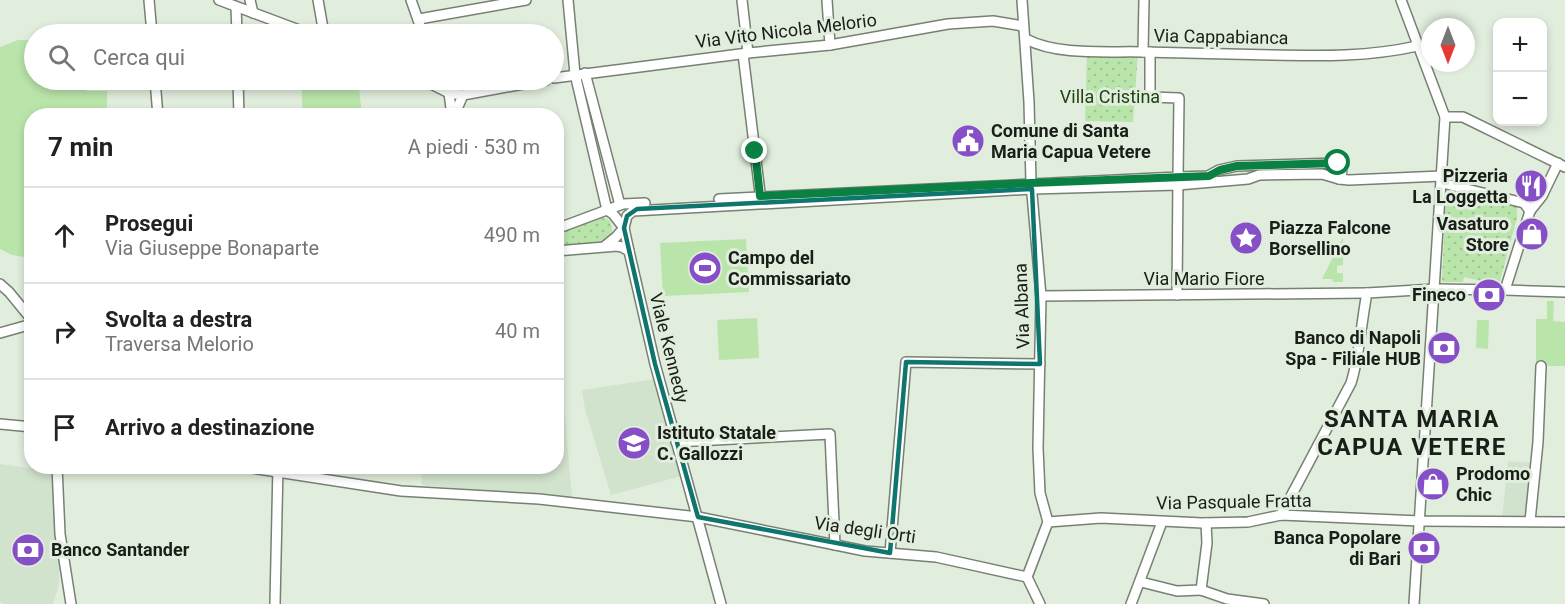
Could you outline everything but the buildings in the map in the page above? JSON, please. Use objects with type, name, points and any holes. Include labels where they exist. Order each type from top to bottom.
[{"type":"street","points":[[149,0],[151,24]]},
{"type":"street","points":[[219,0],[283,24]]},
{"type":"street","points":[[250,0],[253,13]]},
{"type":"street","points":[[318,0],[322,24]]},
{"type":"street","points":[[411,0],[420,24]]},
{"type":"street","points":[[419,19],[469,4],[526,0]]},
{"type":"street","points":[[568,0],[575,74],[607,210],[620,221],[624,228]]},
{"type":"street","points":[[742,0],[761,200]]},
{"type":"street","points":[[827,0],[830,45]]},
{"type":"street","name":"Via Albana","points":[[1022,0],[1026,39],[1031,186],[1041,296],[1038,448],[1040,493],[1048,522]]},
{"type":"street","points":[[1144,0],[1150,98],[1179,98],[1177,296]]},
{"type":"street","points":[[1401,0],[1445,117],[1414,604]]},
{"type":"street","points":[[237,7],[237,24]]},
{"type":"street","name":"Via Vito Nicola Melorio","points":[[564,76],[746,53],[830,45],[948,24],[993,21],[1023,26]]},
{"type":"street","name":"Via Cappabianca","points":[[1026,39],[1038,46],[1084,51],[1349,56],[1394,52],[1417,46]]},
{"type":"street","points":[[585,73],[620,205]]},
{"type":"street","points":[[156,90],[157,108]]},
{"type":"street","points":[[238,90],[239,108]]},
{"type":"street","points":[[444,90],[449,93],[463,94],[487,90]]},
{"type":"street","points":[[449,93],[452,108]]},
{"type":"street","points":[[457,108],[463,94]]},
{"type":"street","points":[[1445,117],[1463,117],[1561,165],[1542,196],[1530,210],[1505,290]]},
{"type":"street","points":[[564,226],[620,205],[761,200],[1178,178],[1209,176],[1226,168],[1237,166],[1338,163],[1342,168],[1339,179]]},
{"type":"street","points":[[1226,168],[1229,180]]},
{"type":"street","points":[[1178,178],[1229,180],[1248,179],[1259,175],[1322,174],[1339,179],[1442,180],[1524,203],[1530,210]]},
{"type":"street","points":[[603,247],[616,237],[624,228],[627,216],[637,209],[761,200]]},
{"type":"street","name":"Viale Kennedy","points":[[624,228],[655,364],[721,604]]},
{"type":"street","points":[[564,250],[622,247],[628,251]]},
{"type":"street","points":[[0,284],[24,308]]},
{"type":"street","name":"Via Mario Fiore","points":[[1041,296],[1367,293],[1435,289],[1565,291]]},
{"type":"street","points":[[1281,515],[1351,383],[1356,366],[1360,325],[1367,293]]},
{"type":"street","points":[[0,333],[24,325]]},
{"type":"street","points":[[890,553],[906,362],[1040,364]]},
{"type":"street","points":[[1530,521],[1538,442],[1541,366]]},
{"type":"street","points":[[0,424],[24,426]]},
{"type":"street","points":[[676,442],[830,435],[834,545]]},
{"type":"street","points":[[57,474],[59,525],[71,604]]},
{"type":"street","points":[[275,604],[278,474]]},
{"type":"street","name":"Via degli Orti","points":[[307,474],[401,490],[539,499],[698,517],[865,551],[936,557],[1027,577]]},
{"type":"street","name":"Via Pasquale Fratta","points":[[1048,522],[1101,518],[1129,518],[1162,522],[1248,522],[1281,515],[1420,521],[1565,522]]},
{"type":"street","points":[[1040,604],[1027,577],[1048,522]]},
{"type":"street","points":[[1131,604],[1162,522]]},
{"type":"street","points":[[1201,590],[1208,543],[1206,523]]},
{"type":"street","points":[[1141,582],[1177,591],[1201,590],[1227,599],[1264,604]]},
{"type":"street","points":[[64,604],[68,590]]},
{"type":"highlighted area","points":[[1032,189],[1040,364],[906,362],[890,553],[698,517],[655,364],[624,228],[627,216],[637,209]]},
{"type":"shaded area","name":"Istituto Statale C. Gallozzi","points":[[655,379],[682,476],[611,495],[585,409],[582,390]]},
{"type":"shaded area","points":[[564,406],[572,498],[422,485],[421,474],[564,474]]},
{"type":"shaded area","points":[[1508,461],[1532,463],[1527,518],[1502,518]]},
{"type":"shaded area","points":[[0,464],[24,467],[24,474],[52,474],[59,567],[59,584],[53,604],[3,604],[0,602]]},
{"type":"green space","points":[[24,40],[24,90],[107,91],[107,108],[24,108],[24,257],[12,255],[0,249],[0,47]]},
{"type":"green space","name":"Villa Cristina","points":[[1087,51],[1138,52],[1133,122],[1085,121]]},
{"type":"green space","points":[[302,90],[359,90],[361,108],[303,108]]},
{"type":"green space","points":[[1446,189],[1517,204],[1517,218],[1499,285],[1464,277],[1463,282],[1442,282]]},
{"type":"green space","points":[[601,217],[609,220],[612,229],[610,236],[604,240],[564,245],[564,230]]},
{"type":"green space","points":[[1343,237],[1343,265],[1337,266],[1337,273],[1343,273],[1343,282],[1322,279]]},
{"type":"green space","name":"Campo del Commissariato","points":[[746,239],[749,292],[663,296],[660,243]]},
{"type":"green space","points":[[1547,301],[1554,301],[1553,321],[1565,322],[1565,366],[1536,366],[1536,319],[1547,319]]},
{"type":"green space","points":[[757,318],[759,358],[719,360],[717,320]]},
{"type":"green space","points":[[1477,320],[1489,320],[1488,349],[1476,348]]},
{"type":"place","name":"Comune di Santa Maria Capua Vetere","points":[[968,141]]},
{"type":"place","name":"Pizzeria La Loggetta","points":[[1531,186]]},
{"type":"place","name":"Vasaturo Store","points":[[1532,234]]},
{"type":"place","name":"Piazza Falcone Borsellino","points":[[1246,238]]},
{"type":"place","name":"Campo del Commissariato","points":[[705,268]]},
{"type":"place","name":"Fineco","points":[[1489,295]]},
{"type":"place","name":"Banco di Napoli Spa - Filiale HUB","points":[[1444,348]]},
{"type":"place","name":"Istituto Statale C. Gallozzi","points":[[634,443]]},
{"type":"place","name":"Prodomo Chic","points":[[1433,484]]},
{"type":"place","name":"Banca Popolare di Bari","points":[[1424,548]]},
{"type":"place","name":"Banco Santander","points":[[28,550]]},
{"type":"district","name":"SANTA MARIA CAPUA VETERE","points":[[1412,433]]},
{"type":"route","points":[[755,151],[760,196],[1209,176],[1220,170],[1237,166],[1338,163]]}]
